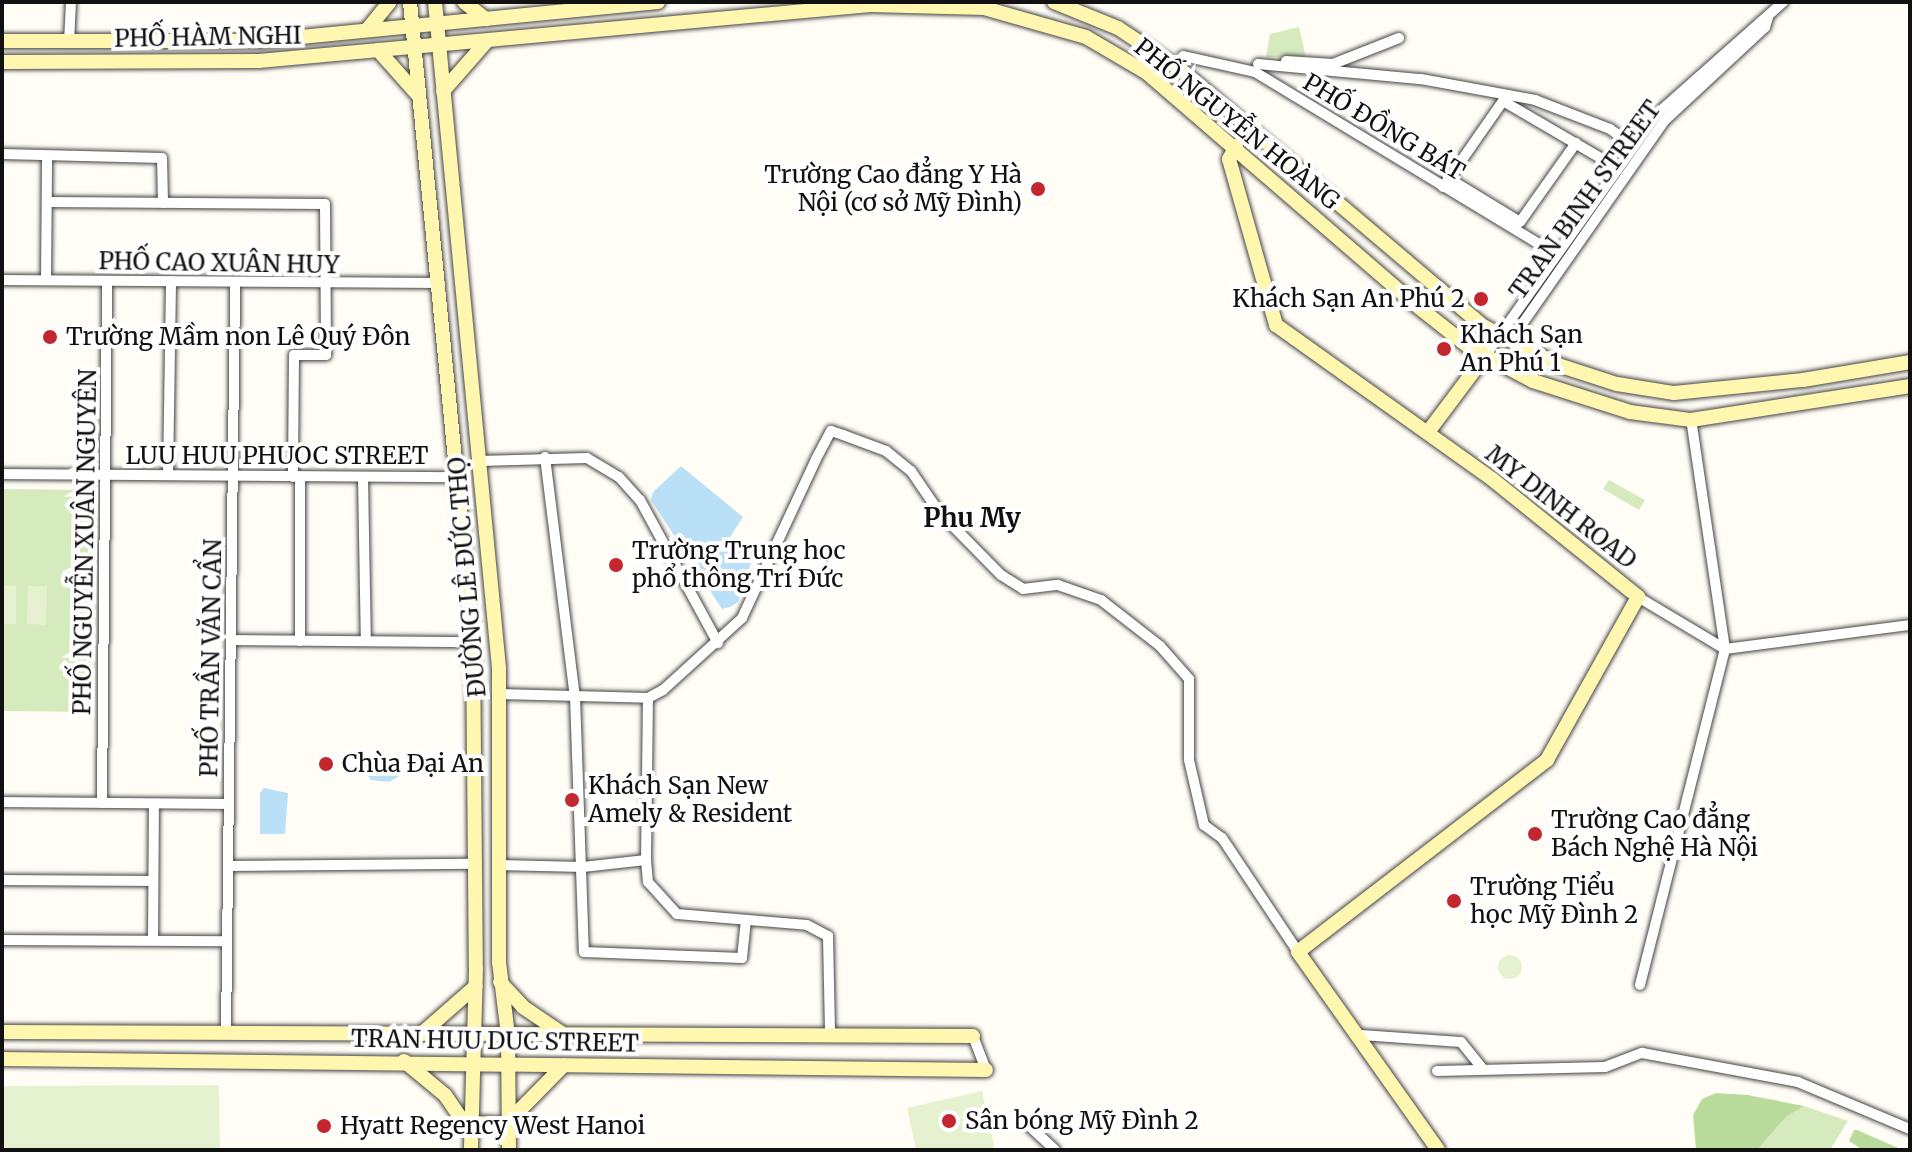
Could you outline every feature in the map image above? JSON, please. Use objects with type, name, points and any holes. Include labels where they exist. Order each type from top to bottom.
[{"type":"main road","points":[[367,30],[390,2]]},
{"type":"main road","name":"ĐƯỜNG LÊ ĐỨC THỌ","points":[[410,2],[473,642],[476,986],[471,1062],[471,1150]]},
{"type":"main road","name":"ĐƯỜNG LÊ ĐỨC THỌ","points":[[435,2],[500,694],[500,975],[508,1035],[509,1150]]},
{"type":"main road","points":[[464,2],[486,19]]},
{"type":"main road","points":[[437,25],[658,2]]},
{"type":"main road","name":"PHỐ NGUYỄN HOÀNG","points":[[1054,2],[1118,28],[1181,70],[1501,338],[1591,377],[1674,393],[1803,380],[1910,362]]},
{"type":"main road","name":"PHỐ NGUYỄN HOÀNG","points":[[414,46],[486,42],[726,10],[910,3],[1022,15],[1119,54],[1236,146],[1412,302],[1485,356],[1533,381],[1599,404],[1691,420],[1910,386]]},
{"type":"main road","name":"PHỐ HÀM NGHI","points":[[2,41],[159,42],[437,25]]},
{"type":"main road","points":[[159,42],[160,61]]},
{"type":"main road","points":[[443,91],[486,42]]},
{"type":"main road","name":"PHỐ HÀM NGHI","points":[[2,62],[259,61],[414,46]]},
{"type":"main road","points":[[378,50],[419,95]]},
{"type":"main road","name":"MY DINH ROAD","points":[[1236,146],[1229,159],[1276,325],[1428,432],[1638,597],[1547,760],[1298,952]]},
{"type":"main road","name":"TRAN BINH STREET","points":[[1428,432],[1485,356]]},
{"type":"main road","points":[[1298,952],[1361,1035],[1438,1150]]},
{"type":"main road","points":[[476,968],[500,975],[523,1007],[563,1035]]},
{"type":"main road","points":[[420,1035],[476,986]]},
{"type":"main road","name":"TRAN HUU DUC STREET","points":[[2,1032],[973,1036]]},
{"type":"main road","points":[[393,1035],[399,1061],[445,1095],[471,1128],[509,1122],[564,1065]]},
{"type":"main road","name":"TRAN HUU DUC STREET","points":[[2,1059],[399,1061],[986,1070]]},
{"type":"street","points":[[69,42],[71,2]]},
{"type":"street","name":"TRAN BINH STREET","points":[[1485,356],[1501,338],[1616,167],[1657,114],[1783,2]]},
{"type":"street","name":"TRAN BINH STREET","points":[[1501,338],[1520,327],[1664,121],[1765,27],[1768,17]]},
{"type":"street","points":[[1399,38],[1333,64],[1259,61],[1421,79],[1535,100],[1610,129],[1632,145]]},
{"type":"street","name":"PHỐ ĐỒNG BÁT","points":[[1183,56],[1255,72],[1446,182],[1555,254]]},
{"type":"street","points":[[1576,143],[1520,222],[1446,182],[1503,101],[1576,143],[1616,167]]},
{"type":"street","points":[[2,154],[162,158],[163,203]]},
{"type":"street","points":[[46,280],[47,156]]},
{"type":"street","points":[[47,202],[325,204],[326,355],[294,355],[300,641]]},
{"type":"street","name":"PHỐ CAO XUÂN HUY","points":[[2,280],[436,283]]},
{"type":"street","name":"PHỐ NGUYỄN XUÂN NGUYÊN","points":[[102,803],[107,281]]},
{"type":"street","points":[[168,475],[171,281]]},
{"type":"street","name":"PHỐ TRẦN VĂN CẨN","points":[[226,1034],[235,282]]},
{"type":"street","points":[[1640,985],[1725,649],[1691,420]]},
{"type":"street","points":[[500,694],[648,698],[718,643],[742,618],[762,584],[831,431],[886,451],[911,471],[939,512],[1001,575],[1023,589],[1058,585],[1101,600],[1160,646],[1189,679],[1189,760],[1204,825],[1222,838],[1298,952]]},
{"type":"street","points":[[545,457],[575,697],[584,952],[742,958],[746,921]]},
{"type":"street","points":[[480,461],[587,458],[619,477],[640,500],[718,643]]},
{"type":"street","name":"LUU HUU PHUOC STREET","points":[[2,474],[456,477]]},
{"type":"street","points":[[363,477],[366,641]]},
{"type":"street","points":[[1638,597],[1725,649],[1910,625]]},
{"type":"street","points":[[231,640],[473,642]]},
{"type":"street","points":[[648,698],[648,882],[677,914],[807,925],[828,936],[830,1035]]},
{"type":"street","points":[[2,802],[229,804]]},
{"type":"street","points":[[153,940],[154,804]]},
{"type":"street","points":[[499,865],[583,867],[646,860]]},
{"type":"street","points":[[228,866],[474,864]]},
{"type":"street","points":[[2,880],[153,881]]},
{"type":"street","points":[[2,940],[227,941]]},
{"type":"street","points":[[1361,1035],[1461,1042],[1482,1068]]},
{"type":"street","points":[[973,1036],[986,1070]]},
{"type":"street","points":[[1437,1071],[1605,1067],[1642,1053],[1798,1082],[1910,1129]]},
{"type":"street","points":[[1025,1122],[1055,1150]]},
{"type":"street","points":[[1036,1134],[1036,1150]]},
{"type":"green space","points":[[1299,27],[1306,58],[1266,57],[1270,34]]},
{"type":"green space","points":[[1609,480],[1645,500],[1639,510],[1603,489]]},
{"type":"green space","points":[[2,489],[93,490],[90,712],[2,711]]},
{"type":"green space","points":[[2,585],[16,586],[16,624],[2,624]]},
{"type":"green space","points":[[28,586],[47,586],[46,625],[27,624]]},
{"type":"green space","points":[[1505,955],[1515,955],[1522,962],[1522,972],[1515,979],[1505,979],[1498,972],[1498,962]]},
{"type":"green space","points":[[219,1085],[220,1150],[2,1150],[2,1086]]},
{"type":"green space","name":"Sân bóng Mỹ Đình 2","points":[[982,1091],[995,1150],[916,1150],[907,1108]]},
{"type":"green space","points":[[1716,1093],[1748,1095],[1804,1106],[1786,1117],[1757,1150],[1696,1150],[1693,1115],[1702,1099]]},
{"type":"green space","points":[[1804,1106],[1848,1121],[1830,1150],[1757,1150],[1786,1117]]},
{"type":"green space","points":[[1854,1130],[1903,1150],[1863,1150],[1849,1141]]},
{"type":"water","points":[[681,466],[743,517],[730,537],[752,560],[738,602],[730,607],[722,609],[651,500],[653,492]]},
{"type":"water","points":[[370,763],[395,765],[403,774],[389,782],[371,780],[364,770]]},
{"type":"water","points":[[264,788],[288,793],[285,834],[260,834],[260,793]]},
{"type":"place","name":"Trường Cao đẳng Y Hà Nội (cơ sở Mỹ Đình)","points":[[1038,189]]},
{"type":"place","name":"Khách Sạn An Phú 2","points":[[1481,299]]},
{"type":"place","name":"Trường Mầm non Lê Quý Đôn","points":[[50,337]]},
{"type":"place","name":"Khách Sạn An Phú 1","points":[[1444,349]]},
{"type":"place","name":"Trường Trung học phổ thông Trí Đức","points":[[616,565]]},
{"type":"place","name":"Chùa Đại An","points":[[326,764]]},
{"type":"place","name":"Khách Sạn New Amely & Resident","points":[[572,800]]},
{"type":"place","name":"Trường Cao đẳng Bách Nghệ Hà Nội","points":[[1535,834]]},
{"type":"place","name":"Trường Tiểu học Mỹ Đình 2","points":[[1454,901]]},
{"type":"place","name":"Sân bóng Mỹ Đình 2","points":[[949,1121]]},
{"type":"place","name":"Hyatt Regency West Hanoi","points":[[324,1126]]},
{"type":"district","name":"Phu My","points":[[972,518]]}]
